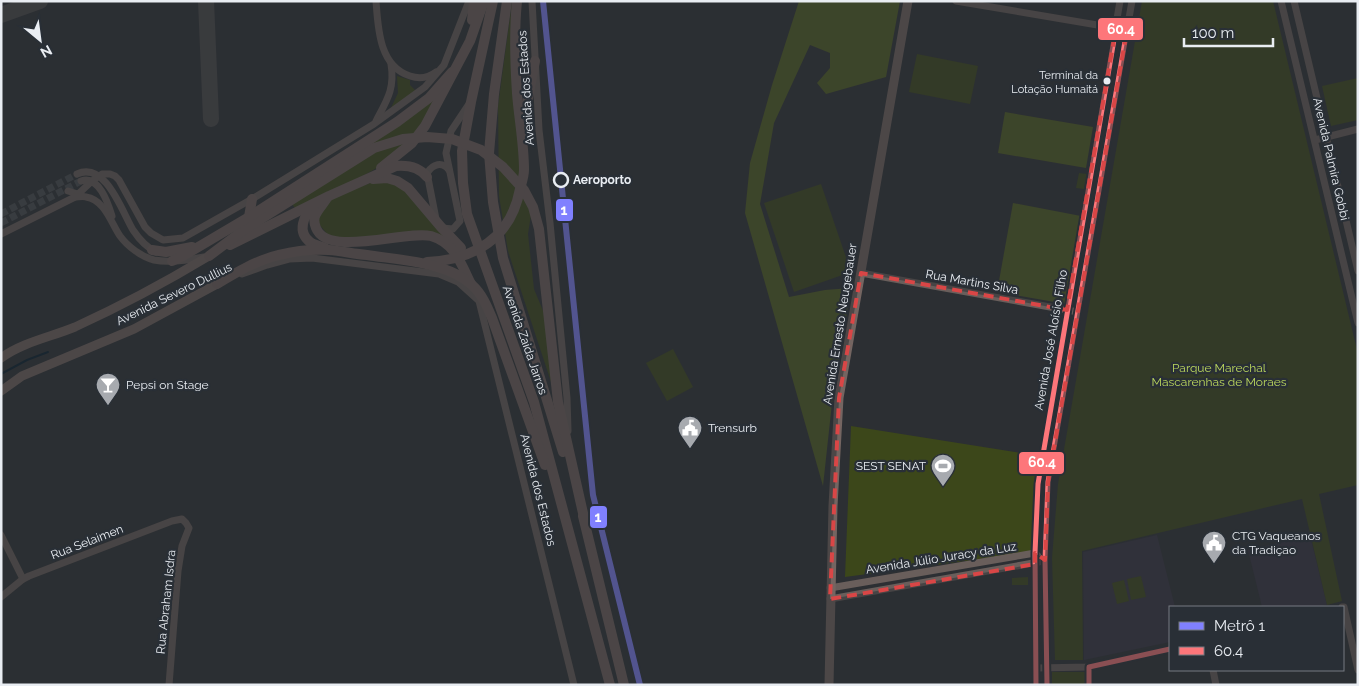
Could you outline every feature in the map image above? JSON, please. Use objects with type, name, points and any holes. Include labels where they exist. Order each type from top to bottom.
[{"type":"highway","points":[[470,41],[474,1]]},
{"type":"highway","points":[[172,261],[249,217],[397,122],[429,98],[448,69],[470,41],[484,1]]},
{"type":"highway","name":"Avenida Zaida Jarros","points":[[493,1],[462,152],[463,184],[467,214],[534,402],[610,685]]},
{"type":"highway","name":"Avenida Zaida Jarros","points":[[507,1],[494,94],[489,153],[493,202],[503,258],[584,522],[624,685]]},
{"type":"highway","points":[[416,262],[456,259],[482,248],[501,232],[514,211],[524,171],[517,91],[517,1]]},
{"type":"highway","points":[[521,138],[535,61]]},
{"type":"highway","points":[[363,180],[412,143],[432,113],[448,69]]},
{"type":"highway","points":[[209,256],[245,228],[374,148],[403,139],[427,136],[452,139],[481,150],[503,167],[524,190],[533,207],[539,230],[558,402],[584,522]]},
{"type":"highway","points":[[209,256],[329,196],[396,166],[405,165],[423,171],[427,177]]},
{"type":"highway","points":[[363,180],[387,178],[397,181],[408,188],[461,248],[474,275],[479,301]]},
{"type":"highway","points":[[329,196],[306,212],[303,222],[303,232],[309,241],[329,250]]},
{"type":"highway","points":[[329,196],[315,214],[314,220],[318,232],[323,236],[339,241],[360,243],[412,235],[430,236],[444,242],[456,252],[479,301]]},
{"type":"highway","points":[[249,217],[252,199]]},
{"type":"highway","points":[[152,250],[175,251],[210,241]]},
{"type":"highway","points":[[217,284],[258,262],[278,255],[299,251],[329,250],[416,262],[452,273],[464,279],[477,290],[487,305],[566,518]]},
{"type":"main road","name":"Avenida Ernesto Neugebauer","points":[[829,685],[830,588],[839,398],[908,1]]},
{"type":"main road","name":"Avenida Severo Dullius","points":[[1,358],[26,345],[66,331],[118,307],[163,284],[209,256]]},
{"type":"main road","name":"Avenida Severo Dullius","points":[[1,391],[22,376],[134,329],[217,284]]},
{"type":"street","points":[[376,1],[378,26],[384,52],[391,64],[401,73],[421,78],[448,69]]},
{"type":"street","points":[[1,234],[76,195],[102,174],[110,174],[119,180],[150,233],[163,240],[183,238],[252,199],[374,124],[448,69],[469,1]]},
{"type":"street","name":"Avenida dos Estados","points":[[532,1],[539,130],[562,341],[569,449]]},
{"type":"street","points":[[956,1],[1127,30]]},
{"type":"street","name":"Avenida José Aloísio Filho","points":[[1036,685],[1035,554],[1038,484],[1120,1]]},
{"type":"street","name":"Avenida José Aloísio Filho","points":[[1047,685],[1045,560],[1048,482],[1132,1]]},
{"type":"street","name":"Avenida Palmira Gobbi","points":[[1281,1],[1358,323]]},
{"type":"street","name":"Avenida Palmira Gobbi","points":[[1294,1],[1358,271]]},
{"type":"street","points":[[374,124],[390,95],[392,86],[391,64]]},
{"type":"street","points":[[450,172],[442,165],[435,165],[427,177],[439,225],[453,228],[460,221],[450,172],[446,153],[447,142],[451,131],[471,102]]},
{"type":"street","points":[[1315,140],[1358,129]]},
{"type":"street","points":[[77,174],[85,171],[93,172],[100,177],[111,190],[140,240],[152,250],[172,261]]},
{"type":"street","points":[[81,181],[92,181],[106,200],[114,225]]},
{"type":"street","points":[[68,191],[94,200],[102,206],[120,236],[133,249],[155,260],[172,261],[209,256]]},
{"type":"street","name":"Avenida Severo Dullius","points":[[217,284],[267,265],[289,260],[312,258],[440,274],[458,282],[479,301]]},
{"type":"street","name":"Rua Martins Silva","points":[[861,274],[1078,312]]},
{"type":"street","name":"Avenida dos Estados","points":[[479,301],[574,685]]},
{"type":"street","name":"Rua Selaimen","points":[[1,597],[23,579],[172,521],[182,520],[186,523]]},
{"type":"street","name":"Rua Abraham Isdra","points":[[169,685],[178,571],[182,546],[189,528],[186,523]]},
{"type":"street","points":[[1,535],[23,579]]},
{"type":"street","name":"Avenida Júlio Juracy da Luz","points":[[830,588],[1035,554],[1045,560]]},
{"type":"street","name":"Avenida Júlio Juracy da Luz","points":[[830,599],[1035,564],[1045,560]]},
{"type":"street","points":[[1344,611],[1358,670]]},
{"type":"street","points":[[1036,668],[1089,667],[1169,649]]},
{"type":"street","points":[[1089,667],[1089,685]]},
{"type":"street","points":[[1213,671],[1216,685]]},
{"type":"highlighted area","points":[[1116,28],[1127,30],[1048,482],[1045,560],[1035,553],[1035,564],[830,599],[839,398],[861,273],[1067,310]]},
{"type":"shaded area","points":[[1157,535],[1175,606],[1169,606],[1169,642],[1084,660],[1083,552]]},
{"type":"shaded area","points":[[1310,535],[1327,605],[1262,606],[1248,550]]},
{"type":"green space","points":[[799,1],[900,1],[886,77],[826,94],[817,83],[830,68],[830,53],[810,45],[774,123],[760,204],[789,297],[825,290],[851,288],[832,403],[823,486],[745,213],[750,163],[772,85]]},
{"type":"green space","name":"Parque Marechal Mascarenhas de Moraes","points":[[1142,1],[1273,1],[1358,354],[1358,485],[1319,494],[1342,601],[1327,605],[1302,499],[1082,551],[1083,660],[1055,660],[1052,558],[1058,484]]},
{"type":"green space","points":[[512,2],[520,168],[531,215],[528,234],[534,289],[544,313],[552,385],[508,251],[499,196],[498,106]]},
{"type":"green space","points":[[917,54],[978,66],[970,104],[909,92]]},
{"type":"green space","points":[[397,76],[410,80],[410,85],[416,91],[390,110],[398,93]]},
{"type":"green space","points":[[1358,78],[1358,120],[1331,126],[1322,86]]},
{"type":"green space","points":[[437,94],[418,130],[403,149],[392,158],[351,182],[295,208],[288,199]]},
{"type":"green space","points":[[1005,112],[1093,127],[1086,168],[998,153]]},
{"type":"green space","points":[[1079,173],[1087,174],[1084,189],[1076,188]]},
{"type":"green space","points":[[386,181],[404,188],[458,249],[432,232],[343,239],[328,235],[319,224],[318,214],[331,198],[373,182]]},
{"type":"green space","points":[[821,184],[851,272],[794,292],[764,203]]},
{"type":"green space","points":[[1013,203],[1081,216],[1066,304],[997,292]]},
{"type":"green space","points":[[673,349],[693,387],[667,401],[646,363]]},
{"type":"green space","name":"SEST SENAT","points":[[851,426],[1040,456],[1032,552],[845,577]]},
{"type":"green space","points":[[1141,576],[1146,597],[1131,600],[1127,579]]},
{"type":"green space","points":[[1028,577],[1028,585],[1012,585],[1012,578]]},
{"type":"green space","points":[[1124,580],[1129,601],[1117,604],[1112,583]]},
{"type":"green space","points":[[1052,672],[1085,672],[1085,685],[1052,685]]},
{"type":"waterway","points":[[1,374],[27,360],[48,352]]},
{"type":"taxiway","points":[[1,15],[40,1]]},
{"type":"taxiway","points":[[206,1],[211,119]]},
{"type":"tunnel","points":[[1,214],[77,174]]},
{"type":"tunnel","points":[[1,223],[81,181]]},
{"type":"tram line","points":[[557,181],[558,192]]},
{"type":"metro line","name":"1","points":[[543,1],[593,495],[640,685]]},
{"type":"transit line","name":"60.4","points":[[1036,685],[1035,553],[1038,484],[1116,28],[1127,30],[1048,482],[1045,560],[1047,685]]},
{"type":"transit line","name":"60.4","points":[[1089,685],[1089,667],[1169,649]]},
{"type":"place","name":"Terminal da Lotação Humaitá","points":[[1107,81]]},
{"type":"place","name":"Aeroporto","points":[[561,180]]},
{"type":"place","name":"Pepsi on Stage","points":[[108,406]]},
{"type":"place","name":"Trensurb","points":[[690,449]]},
{"type":"place","name":"SEST SENAT","points":[[943,487]]},
{"type":"place","name":"CTG Vaqueanos da Tradiçao","points":[[1214,564]]}]
